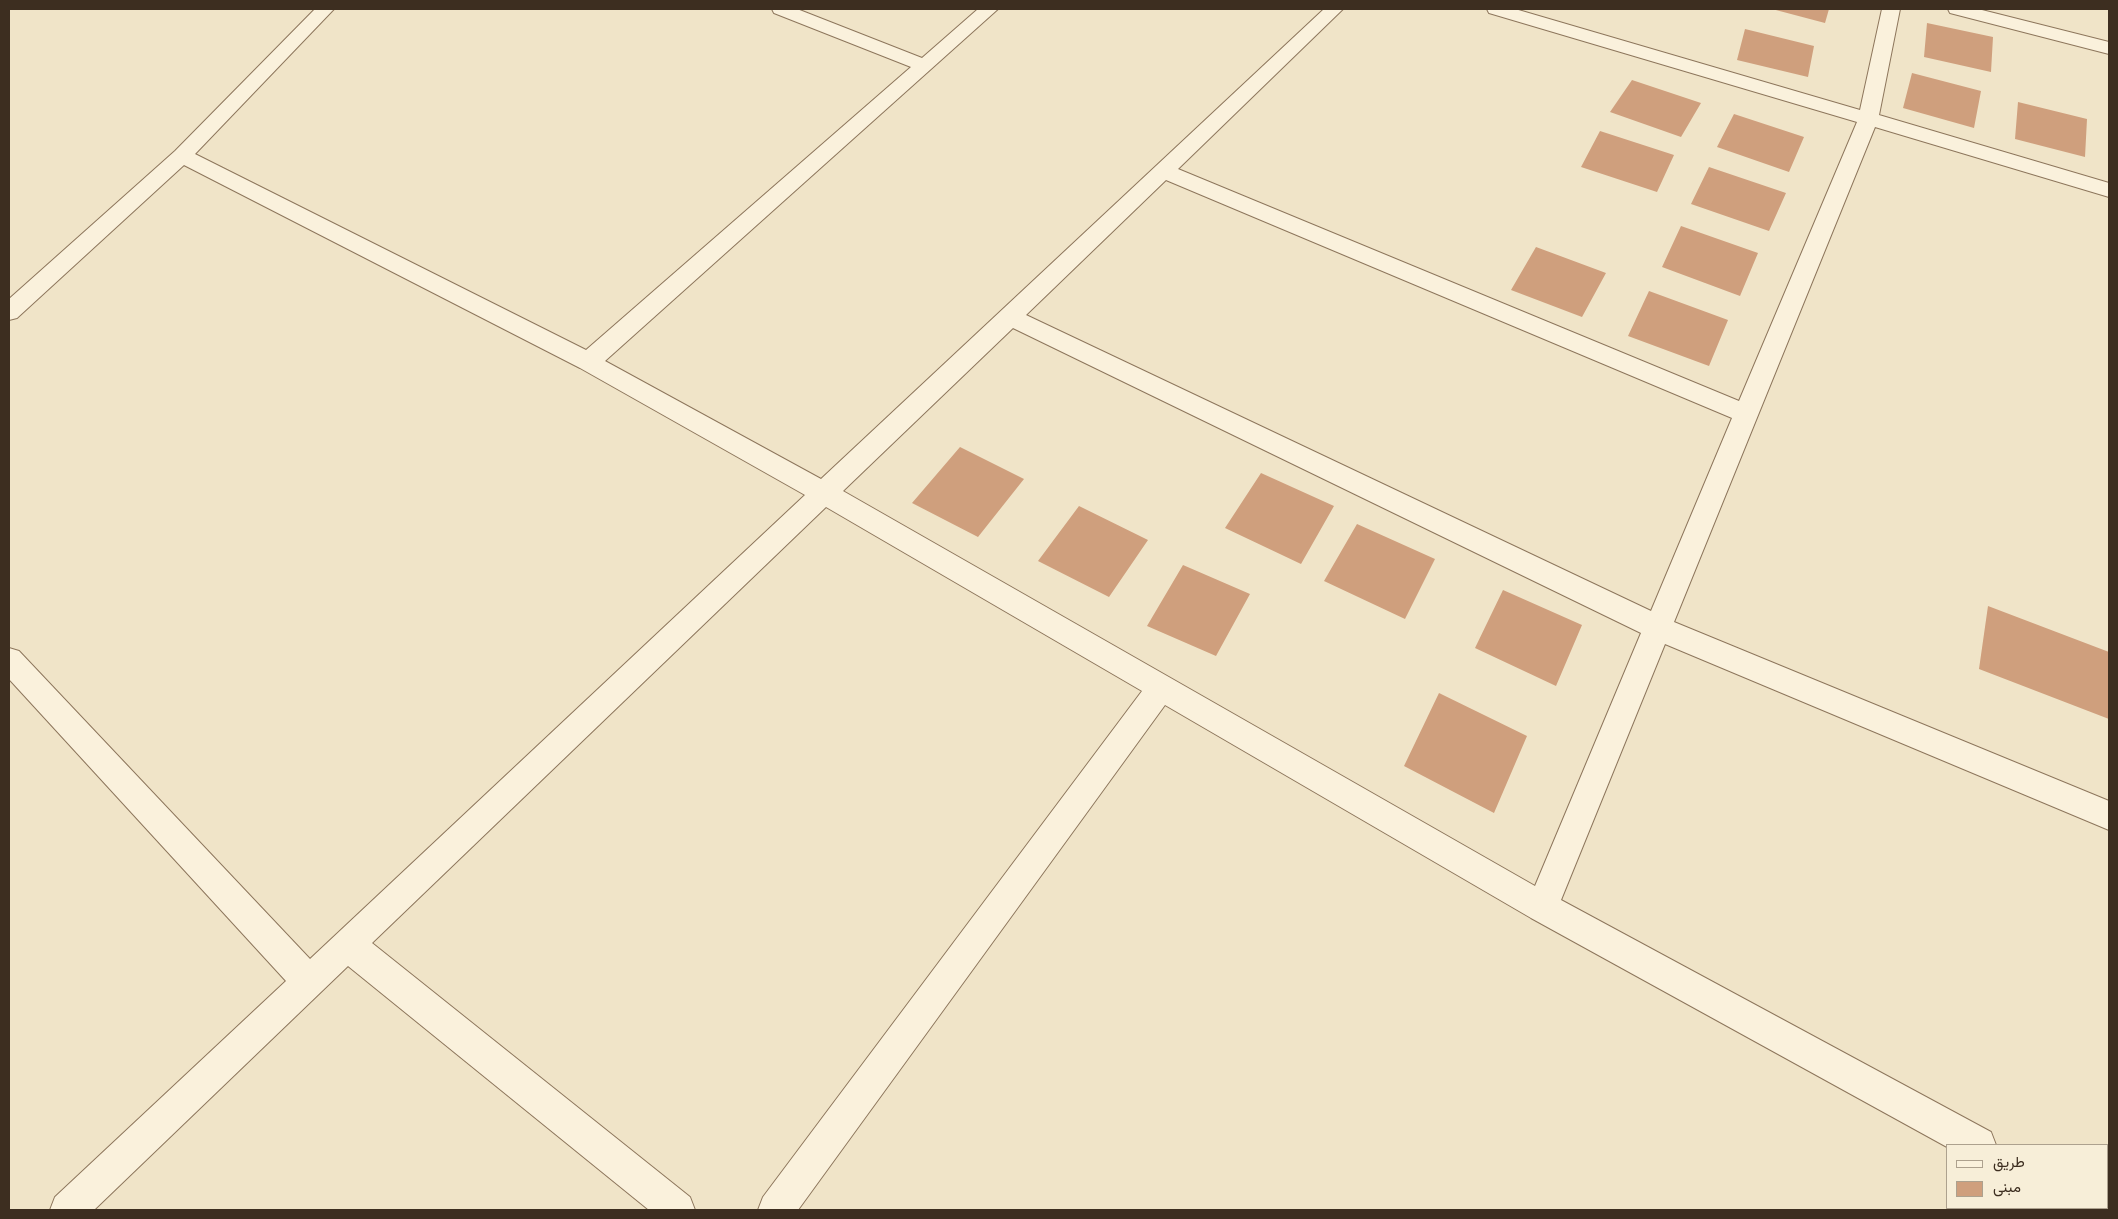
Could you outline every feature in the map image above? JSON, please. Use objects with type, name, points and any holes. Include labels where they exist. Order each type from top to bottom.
[{"type":"street","points":[[9,312],[182,156],[325,9]]},
{"type":"street","points":[[781,9],[923,66]]},
{"type":"street","points":[[588,362],[989,9]]},
{"type":"street","points":[[68,1210],[1334,9]]},
{"type":"street","points":[[1496,9],[2109,190]]},
{"type":"street","points":[[1542,907],[1868,118],[1892,9]]},
{"type":"street","points":[[1957,9],[2109,48]]},
{"type":"street","points":[[182,156],[588,362],[824,494],[1542,907],[1976,1144]]},
{"type":"street","points":[[1163,171],[1746,414]]},
{"type":"street","points":[[1010,317],[1658,628],[2109,816]]},
{"type":"street","points":[[9,660],[309,982]]},
{"type":"street","points":[[776,1210],[1161,688]]},
{"type":"street","points":[[348,945],[677,1210]]},
{"type":"building","points":[[1772,9],[1829,9],[1825,23]]},
{"type":"building","points":[[1927,23],[1993,37],[1991,72],[1924,57]]},
{"type":"building","points":[[1745,29],[1814,46],[1808,77],[1737,60]]},
{"type":"building","points":[[1912,73],[1981,91],[1974,128],[1903,108]]},
{"type":"building","points":[[1632,80],[1701,103],[1681,137],[1610,112]]},
{"type":"building","points":[[2018,102],[2087,119],[2085,157],[2015,139]]},
{"type":"building","points":[[1734,114],[1804,137],[1789,172],[1717,147]]},
{"type":"building","points":[[1600,131],[1674,155],[1657,192],[1581,167]]},
{"type":"building","points":[[1709,167],[1786,193],[1769,231],[1691,204]]},
{"type":"building","points":[[1681,226],[1758,253],[1740,296],[1662,267]]},
{"type":"building","points":[[1536,247],[1606,273],[1582,317],[1511,290]]},
{"type":"building","points":[[1649,291],[1728,320],[1709,366],[1628,336]]},
{"type":"building","points":[[960,447],[1024,479],[978,537],[912,503]]},
{"type":"building","points":[[1261,473],[1334,506],[1301,564],[1225,528]]},
{"type":"building","points":[[1079,506],[1148,540],[1109,597],[1038,561]]},
{"type":"building","points":[[1357,524],[1435,559],[1405,619],[1324,581]]},
{"type":"building","points":[[1183,565],[1250,594],[1216,656],[1147,626]]},
{"type":"building","points":[[1503,590],[1582,625],[1556,686],[1475,648]]},
{"type":"building","points":[[1988,606],[2109,652],[2109,719],[1979,669]]},
{"type":"building","points":[[1439,693],[1527,736],[1494,813],[1404,766]]}]
